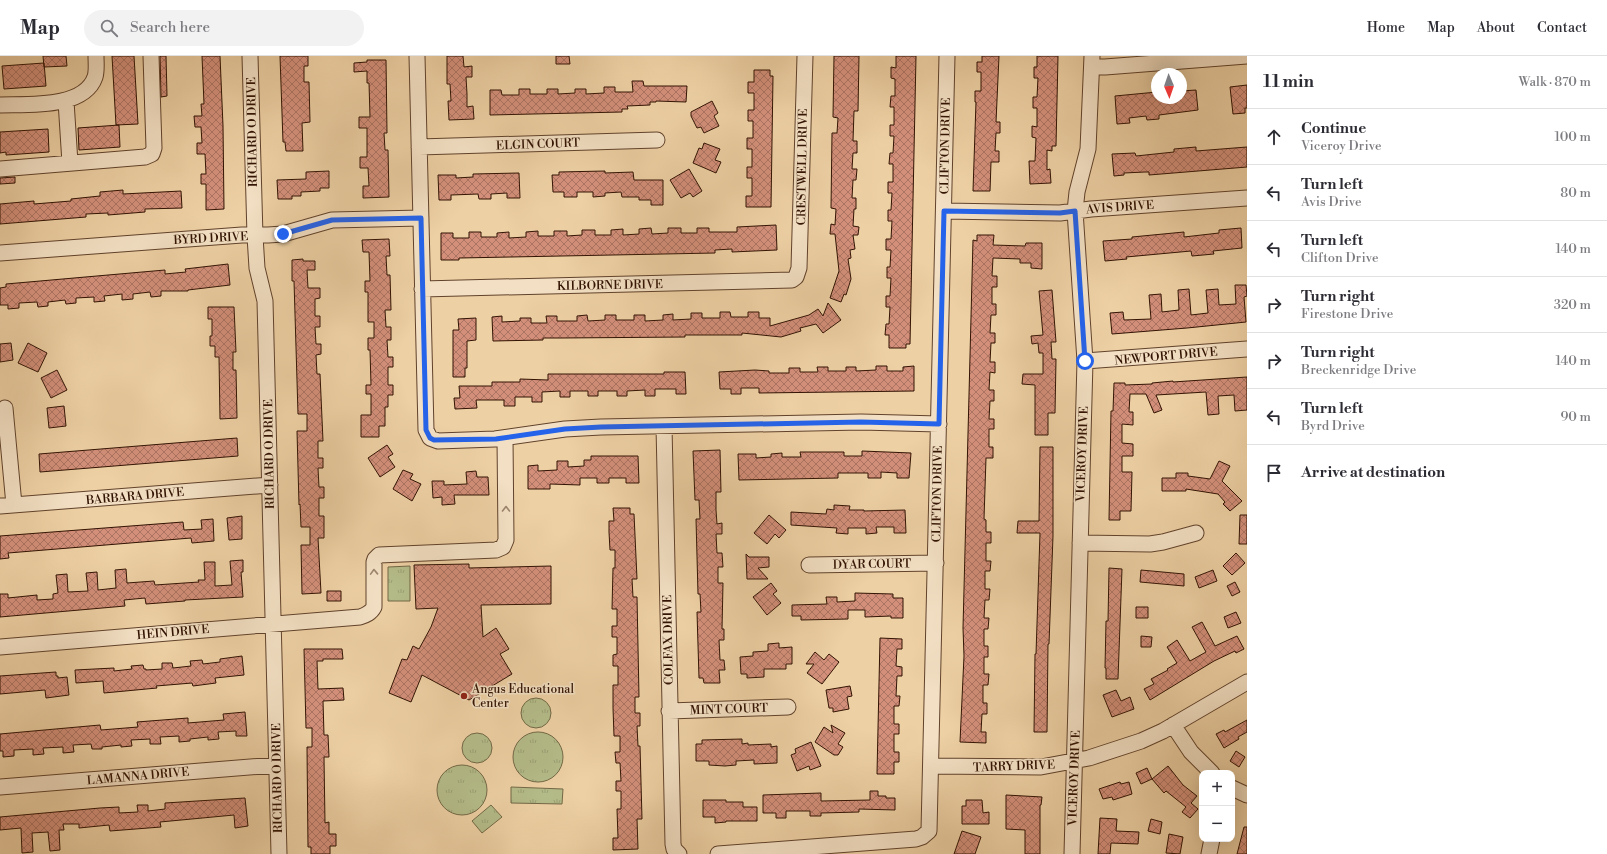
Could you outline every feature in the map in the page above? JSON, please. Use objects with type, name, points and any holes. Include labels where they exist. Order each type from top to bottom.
[{"type":"street","points":[[0,105],[66,101],[79,96],[92,84],[95,76],[96,56]]},
{"type":"street","points":[[0,169],[145,157],[152,154],[154,148],[151,56]]},
{"type":"street","name":"RICHARD O DRIVE","points":[[250,56],[254,236],[257,268],[265,302],[279,854]]},
{"type":"street","points":[[417,56],[426,430],[430,438],[438,441],[505,438],[577,428],[861,422],[939,424]]},
{"type":"street","name":"CRESTWELL DRIVE","points":[[796,277],[799,268],[804,56]]},
{"type":"street","name":"CLIFTON DRIVE","points":[[759,852],[916,838],[926,835],[930,826],[948,56]]},
{"type":"street","points":[[1092,61],[1105,67],[1247,56]]},
{"type":"street","name":"VICEROY DRIVE","points":[[1072,854],[1085,361],[1075,211],[1077,192],[1088,149],[1092,61]]},
{"type":"street","points":[[66,101],[70,163]]},
{"type":"street","name":"ELGIN COURT","points":[[419,147],[657,140]]},
{"type":"street","name":"AVIS DRIVE","points":[[944,211],[1060,213],[1247,198]]},
{"type":"street","name":"BYRD DRIVE","points":[[0,253],[283,234],[332,220],[421,218]]},
{"type":"street","name":"KILBORNE DRIVE","points":[[422,288],[786,281],[796,277]]},
{"type":"street","name":"NEWPORT DRIVE","points":[[1085,361],[1247,349]]},
{"type":"street","points":[[5,408],[7,506]]},
{"type":"street","name":"COLFAX DRIVE","points":[[664,426],[673,844],[678,853]]},
{"type":"street","name":"HEIN DRIVE","points":[[0,647],[360,617],[370,613],[373,610],[375,603],[374,562],[379,555],[496,550],[504,547],[506,540],[505,438]]},
{"type":"street","name":"BARBARA DRIVE","points":[[7,506],[270,485]]},
{"type":"street","points":[[1080,543],[1150,544],[1196,533]]},
{"type":"street","name":"DYAR COURT","points":[[809,565],[936,563]]},
{"type":"street","name":"TARRY DRIVE","points":[[931,766],[1020,768],[1041,767],[1074,762],[1141,741],[1173,725],[1247,682]]},
{"type":"street","name":"MINT COURT","points":[[669,711],[788,707]]},
{"type":"street","points":[[1173,725],[1190,752],[1209,770]]},
{"type":"street","name":"LAMANNA DRIVE","points":[[0,787],[276,765]]},
{"type":"street","points":[[1235,790],[1247,795]]},
{"type":"street","points":[[1209,854],[1211,842]]},
{"type":"street","points":[[718,854],[759,852]]},
{"type":"green space","points":[[410,566],[410,601],[388,601],[388,567]]},
{"type":"green space","points":[[536,698],[547,702],[551,713],[547,724],[536,728],[525,724],[521,713],[525,702]]},
{"type":"green space","points":[[538,732],[547,734],[558,743],[563,757],[561,766],[552,777],[538,782],[529,780],[518,771],[513,757],[515,748],[524,737]]},
{"type":"green space","points":[[477,733],[488,737],[492,748],[488,759],[477,763],[466,759],[462,748],[466,737]]},
{"type":"green space","points":[[462,765],[471,767],[482,776],[487,790],[485,799],[476,810],[462,815],[453,813],[442,804],[437,790],[439,781],[448,770]]},
{"type":"green space","points":[[511,787],[563,789],[562,804],[511,803]]},
{"type":"green space","points":[[491,805],[502,817],[482,833],[472,821]]},
{"type":"building","points":[[43,56],[66,56],[67,66],[44,67]]},
{"type":"building","points":[[112,56],[134,56],[138,124],[116,125]]},
{"type":"building","points":[[160,56],[166,56],[167,96],[161,97]]},
{"type":"building","points":[[202,56],[220,56],[224,209],[206,210],[206,184],[201,184],[201,174],[206,174],[205,154],[197,154],[197,143],[202,143],[201,127],[195,127],[194,116],[202,116],[201,104],[204,104]]},
{"type":"building","points":[[280,56],[308,56],[308,66],[304,66],[304,82],[309,82],[310,122],[302,123],[303,151],[286,151],[285,142],[283,142]]},
{"type":"building","points":[[447,56],[463,56],[464,67],[472,66],[472,77],[466,77],[467,107],[473,106],[474,119],[449,120],[448,101],[451,101],[450,84],[447,84]]},
{"type":"building","points":[[556,56],[569,56],[570,64],[556,64]]},
{"type":"building","points":[[834,56],[859,56],[858,111],[854,111],[853,141],[857,141],[857,153],[853,153],[852,169],[857,169],[856,180],[853,180],[852,198],[856,198],[853,226],[859,227],[858,235],[853,235],[855,249],[850,250],[851,258],[848,259],[851,279],[846,295],[844,294],[841,302],[830,298],[839,271],[835,234],[830,234],[831,224],[835,225],[836,209],[831,208],[832,133],[837,133],[838,118],[833,117]]},
{"type":"building","points":[[896,56],[916,56],[910,344],[906,344],[906,348],[889,348],[889,335],[885,335],[886,324],[889,324],[890,307],[886,307],[886,296],[890,296],[891,278],[887,278],[887,267],[890,267],[891,250],[886,250],[886,239],[891,239],[892,221],[888,221],[888,210],[891,210],[892,193],[888,193],[888,182],[893,182],[893,164],[889,164],[890,153],[893,153],[894,136],[890,136],[890,125],[894,125],[894,107],[890,107],[891,96],[895,96],[895,79],[891,78],[891,67],[896,68]]},
{"type":"building","points":[[982,56],[999,56],[996,122],[1000,122],[1000,133],[996,133],[995,151],[999,151],[999,162],[991,162],[990,191],[973,191],[976,102],[975,91],[981,91],[981,72],[977,72],[977,62],[982,62]]},
{"type":"building","points":[[1037,56],[1058,56],[1056,146],[1052,146],[1052,151],[1047,150],[1047,170],[1050,169],[1051,183],[1030,184],[1029,161],[1035,161],[1036,138],[1032,137],[1032,126],[1037,127],[1037,108],[1033,108],[1033,97],[1037,97],[1038,78],[1034,78],[1034,67],[1037,67]]},
{"type":"building","points":[[367,60],[386,60],[387,133],[384,133],[385,150],[388,150],[389,197],[363,198],[363,186],[369,186],[368,168],[360,168],[360,157],[367,157],[367,128],[359,128],[359,117],[370,117],[369,83],[367,83],[367,71],[354,72],[354,63],[367,62]]},
{"type":"building","points":[[44,63],[46,86],[4,89],[2,66]]},
{"type":"building","points":[[754,70],[770,70],[770,76],[773,76],[771,207],[746,207],[746,196],[752,196],[752,178],[747,178],[747,167],[752,167],[752,149],[747,149],[747,138],[753,138],[753,121],[748,121],[748,110],[754,110],[754,93],[748,93],[748,82],[754,82]]},
{"type":"building","points":[[632,81],[643,81],[644,86],[687,86],[686,102],[656,101],[650,102],[650,105],[627,106],[628,109],[622,109],[622,112],[490,115],[490,90],[501,90],[502,95],[519,95],[519,89],[530,89],[530,94],[547,94],[547,89],[558,89],[558,94],[575,93],[575,89],[586,89],[586,94],[604,93],[604,87],[615,87],[615,92],[633,92]]},
{"type":"building","points":[[1247,85],[1247,108],[1245,108],[1245,113],[1233,114],[1230,87]]},
{"type":"building","points":[[1196,90],[1198,110],[1159,115],[1159,119],[1147,120],[1146,116],[1129,118],[1130,123],[1117,124],[1115,96],[1151,93],[1151,104],[1187,104],[1187,91]]},
{"type":"building","points":[[712,101],[718,113],[714,116],[719,126],[704,133],[701,127],[697,128],[691,116],[691,112]]},
{"type":"building","points":[[119,125],[120,147],[79,150],[78,128]]},
{"type":"building","points":[[48,129],[49,152],[6,155],[6,152],[0,153],[0,132]]},
{"type":"building","points":[[704,143],[720,149],[715,160],[721,162],[716,173],[693,163],[699,148],[702,149]]},
{"type":"building","points":[[1196,147],[1196,151],[1247,147],[1247,167],[1149,175],[1149,172],[1124,173],[1124,175],[1114,176],[1112,154],[1135,153],[1136,156],[1174,152],[1174,149]]},
{"type":"building","points":[[689,169],[702,191],[693,197],[690,193],[681,198],[670,180]]},
{"type":"building","points":[[329,171],[329,188],[320,188],[320,191],[301,192],[301,196],[292,196],[292,199],[278,199],[277,180],[306,179],[306,172]]},
{"type":"building","points":[[605,171],[605,173],[633,172],[634,180],[663,180],[663,205],[651,205],[651,200],[639,200],[639,197],[622,197],[621,192],[605,193],[605,196],[593,197],[593,192],[577,192],[577,197],[564,197],[564,192],[553,192],[552,175],[559,175],[559,172]]},
{"type":"building","points":[[519,173],[520,198],[507,198],[507,193],[491,194],[491,199],[479,199],[478,194],[451,195],[451,200],[439,200],[438,175],[456,175],[456,178],[473,177],[473,174]]},
{"type":"building","points":[[15,177],[15,183],[0,184],[0,178]]},
{"type":"building","points":[[123,190],[123,194],[181,191],[182,208],[145,209],[145,212],[108,215],[108,213],[86,214],[86,217],[0,224],[0,204],[34,201],[34,204],[71,201],[71,199],[100,196],[100,192]]},
{"type":"building","points":[[776,225],[777,250],[732,252],[732,249],[715,250],[715,253],[459,258],[459,260],[441,260],[441,233],[453,233],[453,238],[469,238],[469,232],[481,232],[481,237],[497,237],[497,233],[509,232],[509,238],[526,237],[526,232],[538,231],[538,236],[554,236],[554,231],[567,231],[567,236],[582,235],[582,230],[595,230],[595,235],[611,235],[611,230],[623,229],[623,235],[639,234],[639,229],[651,228],[652,234],[668,233],[668,228],[681,228],[681,233],[697,233],[697,228],[709,228],[709,232],[737,232],[737,227]]},
{"type":"building","points":[[1241,228],[1242,248],[1213,251],[1214,254],[1192,256],[1191,251],[1126,257],[1127,259],[1105,261],[1103,241],[1132,239],[1132,237],[1184,232],[1184,237],[1219,233],[1219,230]]},
{"type":"building","points":[[977,235],[994,235],[993,245],[1025,246],[1026,243],[1042,243],[1042,269],[1031,268],[1031,263],[1020,263],[1020,259],[993,258],[992,276],[997,276],[997,287],[992,287],[992,304],[996,304],[996,315],[991,315],[990,333],[995,333],[995,343],[991,343],[990,362],[995,362],[995,373],[990,372],[989,390],[994,390],[994,401],[990,401],[989,419],[994,419],[994,429],[989,429],[989,447],[993,447],[993,458],[986,458],[984,519],[986,520],[986,532],[991,532],[991,543],[986,543],[986,561],[991,561],[990,571],[985,571],[985,589],[990,589],[989,600],[985,600],[984,618],[989,618],[988,629],[984,629],[984,646],[988,646],[988,657],[984,657],[984,674],[989,674],[988,685],[983,685],[983,703],[987,703],[987,714],[982,714],[981,732],[986,732],[986,743],[960,742],[964,656],[963,628],[973,240],[977,241]]},
{"type":"building","points":[[389,239],[390,256],[386,256],[387,275],[390,275],[391,310],[385,310],[386,327],[391,327],[391,340],[387,340],[388,357],[393,357],[393,367],[388,367],[388,385],[393,385],[393,395],[388,395],[388,407],[385,407],[385,426],[379,426],[379,437],[361,437],[361,415],[371,415],[371,394],[366,394],[366,385],[371,385],[370,350],[368,350],[368,338],[374,338],[374,322],[368,322],[368,292],[365,292],[365,281],[370,281],[369,252],[363,252],[362,240]]},
{"type":"building","points":[[303,259],[303,261],[315,261],[315,270],[307,270],[308,288],[320,288],[320,298],[315,299],[315,316],[320,316],[320,327],[315,327],[316,344],[321,344],[321,354],[316,355],[317,374],[320,374],[323,441],[318,441],[318,458],[323,458],[323,468],[318,468],[319,487],[324,487],[324,498],[319,498],[319,516],[324,516],[324,538],[318,538],[321,593],[302,594],[301,545],[310,545],[310,527],[301,527],[297,431],[307,431],[307,414],[298,414],[292,260]]},
{"type":"building","points":[[228,264],[230,285],[188,291],[161,291],[161,296],[151,297],[150,292],[133,294],[133,299],[122,300],[122,294],[104,296],[105,301],[94,302],[94,297],[76,298],[76,303],[66,304],[65,300],[48,302],[48,306],[38,307],[37,302],[19,303],[19,308],[8,309],[8,305],[0,305],[0,288],[6,287],[6,284],[165,270],[165,274],[186,272],[185,269]]},
{"type":"building","points":[[1235,285],[1246,285],[1247,296],[1244,297],[1246,322],[1112,334],[1110,313],[1123,312],[1124,320],[1151,319],[1149,295],[1161,294],[1162,312],[1179,310],[1178,290],[1189,289],[1191,315],[1208,313],[1206,290],[1218,289],[1219,305],[1236,304]]},
{"type":"building","points":[[1052,290],[1056,342],[1051,342],[1052,359],[1056,359],[1055,413],[1048,413],[1048,435],[1035,435],[1035,385],[1022,384],[1023,374],[1043,374],[1043,353],[1039,353],[1038,343],[1032,344],[1031,336],[1043,335],[1039,291]]},
{"type":"building","points":[[828,303],[841,320],[823,333],[816,324],[800,328],[801,331],[781,337],[742,333],[742,335],[685,335],[685,337],[543,338],[543,340],[493,341],[492,317],[502,316],[502,322],[520,321],[520,318],[531,318],[531,323],[547,323],[546,316],[557,316],[557,321],[577,321],[577,316],[587,315],[588,321],[605,320],[605,315],[616,315],[616,320],[634,320],[634,315],[645,315],[645,321],[663,320],[663,315],[673,314],[673,320],[691,319],[691,313],[702,313],[702,318],[720,318],[720,312],[730,312],[731,317],[748,317],[748,312],[759,312],[759,318],[770,318],[770,326],[809,315],[818,309],[823,316]]},
{"type":"building","points":[[208,307],[234,307],[236,352],[233,352],[233,370],[236,370],[237,418],[220,419],[219,357],[215,357],[215,346],[210,346],[210,336],[212,336],[212,319],[208,319]]},
{"type":"building","points":[[476,318],[476,340],[467,341],[467,368],[465,368],[465,377],[453,377],[453,330],[459,330],[458,319]]},
{"type":"building","points":[[11,343],[13,360],[0,362],[0,344]]},
{"type":"building","points":[[28,343],[47,353],[38,372],[18,363]]},
{"type":"building","points":[[876,366],[887,366],[887,371],[903,371],[903,367],[914,366],[914,391],[759,393],[759,388],[741,388],[741,394],[731,394],[731,389],[720,389],[719,372],[755,370],[769,371],[769,373],[789,373],[789,368],[800,368],[800,372],[818,372],[817,367],[828,367],[828,371],[846,371],[846,367],[856,367],[856,371],[876,370]]},
{"type":"building","points":[[57,370],[67,390],[51,398],[41,378]]},
{"type":"building","points":[[664,372],[685,372],[686,394],[676,394],[676,389],[655,389],[655,396],[645,396],[645,390],[627,391],[627,396],[617,396],[617,391],[598,391],[598,396],[588,396],[588,391],[570,391],[570,397],[560,397],[560,391],[542,392],[542,402],[532,402],[532,397],[515,397],[515,406],[504,406],[504,400],[476,400],[477,408],[455,409],[454,398],[460,398],[459,386],[492,386],[492,382],[520,382],[520,379],[548,380],[548,374],[664,374]]},
{"type":"building","points":[[1247,377],[1247,410],[1235,411],[1234,395],[1218,396],[1219,414],[1208,415],[1206,392],[1156,395],[1162,410],[1154,413],[1146,394],[1130,394],[1129,412],[1133,412],[1133,425],[1122,424],[1122,443],[1133,444],[1133,456],[1122,456],[1122,472],[1132,472],[1131,511],[1120,511],[1120,520],[1109,520],[1111,411],[1113,411],[1114,383],[1125,383],[1125,385],[1152,384],[1173,381]]},
{"type":"building","points":[[64,406],[66,426],[49,428],[47,408]]},
{"type":"building","points":[[237,438],[238,456],[40,472],[39,454]]},
{"type":"building","points":[[387,445],[393,454],[388,457],[395,467],[380,477],[368,458]]},
{"type":"building","points":[[1040,447],[1053,447],[1053,536],[1048,644],[1047,732],[1034,732],[1035,654],[1040,533],[1017,533],[1018,521],[1039,521]]},
{"type":"building","points":[[720,450],[721,492],[716,492],[716,510],[717,524],[722,523],[722,534],[716,534],[717,553],[722,553],[723,567],[718,567],[718,583],[723,583],[722,629],[724,629],[724,640],[719,640],[720,660],[724,660],[725,670],[719,670],[720,683],[704,683],[703,678],[699,678],[697,612],[701,612],[700,594],[698,594],[696,519],[700,519],[699,500],[695,500],[693,451]]},
{"type":"building","points":[[862,451],[911,453],[909,478],[897,478],[897,473],[881,472],[881,478],[868,478],[868,473],[838,473],[838,478],[739,480],[738,454],[756,454],[756,458],[771,457],[771,454],[782,453],[782,457],[801,457],[800,452],[844,452],[844,456],[862,456]]},
{"type":"building","points":[[591,456],[638,456],[639,483],[626,483],[626,478],[609,478],[609,483],[597,483],[597,478],[580,478],[580,485],[550,484],[550,489],[528,489],[528,466],[538,465],[538,471],[557,470],[557,461],[568,461],[568,467],[584,466],[584,460],[591,460]]},
{"type":"building","points":[[1219,461],[1230,466],[1222,481],[1242,501],[1230,511],[1223,504],[1225,502],[1218,494],[1186,489],[1186,491],[1162,491],[1162,478],[1176,478],[1176,473],[1188,473],[1188,476],[1210,479]]},
{"type":"building","points":[[403,470],[413,474],[410,479],[421,484],[412,501],[393,489]]},
{"type":"building","points":[[476,471],[477,477],[488,477],[489,495],[454,495],[455,504],[442,505],[442,497],[433,498],[432,481],[444,481],[444,485],[467,484],[466,472]]},
{"type":"building","points":[[834,505],[850,506],[849,510],[905,510],[906,533],[894,533],[894,527],[876,527],[877,533],[866,534],[866,528],[848,528],[848,534],[836,533],[837,528],[791,525],[791,512],[826,514],[827,509],[834,510]]},
{"type":"building","points":[[613,508],[630,508],[630,514],[634,514],[637,579],[632,579],[633,597],[637,597],[639,697],[635,697],[635,713],[640,713],[640,726],[637,726],[638,746],[640,746],[642,819],[637,819],[638,849],[613,850],[613,838],[618,838],[617,809],[621,809],[621,791],[616,791],[616,781],[621,781],[620,763],[616,763],[615,752],[620,752],[620,736],[614,736],[613,708],[613,685],[618,685],[618,666],[613,666],[613,655],[617,654],[617,637],[612,637],[612,626],[617,626],[617,609],[612,609],[615,550],[610,550],[609,532],[609,521],[614,521]]},
{"type":"building","points":[[769,515],[786,530],[779,538],[775,534],[767,544],[754,533]]},
{"type":"building","points":[[1240,515],[1247,515],[1247,544],[1239,544]]},
{"type":"building","points":[[242,516],[242,539],[229,540],[227,518]]},
{"type":"building","points":[[213,519],[214,541],[192,543],[191,538],[8,553],[9,558],[0,559],[0,536],[183,522],[184,530],[202,529],[201,520]]},
{"type":"building","points":[[1236,553],[1245,563],[1232,575],[1223,566]]},
{"type":"building","points":[[746,554],[749,557],[769,557],[769,567],[758,568],[768,579],[747,579]]},
{"type":"building","points":[[243,560],[243,572],[241,572],[243,597],[146,604],[145,598],[124,600],[125,606],[0,617],[0,594],[8,594],[8,598],[37,595],[37,600],[53,599],[53,594],[58,593],[56,575],[67,574],[68,592],[88,591],[86,573],[97,572],[98,590],[116,588],[115,570],[126,569],[127,583],[154,581],[155,585],[199,582],[198,580],[205,580],[204,562],[215,562],[215,586],[232,585],[230,561]]},
{"type":"building","name":"Angus Educational Center","points":[[469,564],[469,568],[551,566],[551,604],[481,605],[483,637],[496,628],[509,649],[500,654],[512,674],[469,700],[422,675],[411,702],[389,693],[402,659],[407,660],[413,646],[419,649],[431,627],[438,608],[416,609],[414,565]]},
{"type":"building","points":[[1109,568],[1122,569],[1118,679],[1106,679],[1105,668]]},
{"type":"building","points":[[1141,570],[1184,574],[1184,586],[1140,582]]},
{"type":"building","points":[[1213,570],[1217,581],[1199,588],[1195,577]]},
{"type":"building","points":[[1235,582],[1240,592],[1232,596],[1227,586]]},
{"type":"building","points":[[771,583],[777,591],[773,594],[781,603],[767,615],[753,597]]},
{"type":"building","points":[[327,591],[341,591],[341,601],[327,601]]},
{"type":"building","points":[[855,593],[893,594],[893,598],[903,598],[903,618],[891,618],[891,616],[865,617],[865,610],[848,610],[848,619],[801,620],[801,616],[792,616],[792,605],[827,604],[826,597],[837,597],[837,602],[855,601]]},
{"type":"building","points":[[1136,607],[1148,607],[1148,618],[1136,618]]},
{"type":"building","points":[[1236,612],[1241,623],[1228,628],[1224,617]]},
{"type":"building","points":[[1202,622],[1215,646],[1237,636],[1244,649],[1236,653],[1235,651],[1214,661],[1150,700],[1144,689],[1154,684],[1151,679],[1168,670],[1167,669],[1177,663],[1167,647],[1177,640],[1190,661],[1206,652],[1192,627]]},
{"type":"building","points":[[1141,636],[1152,637],[1151,647],[1141,647]]},
{"type":"building","points":[[880,638],[902,639],[902,649],[897,649],[896,666],[902,667],[902,676],[897,676],[896,696],[900,696],[899,706],[894,706],[894,724],[899,724],[899,734],[894,734],[894,752],[899,752],[899,762],[894,762],[894,774],[877,774]]},
{"type":"building","points":[[779,643],[779,648],[792,647],[792,664],[786,664],[786,669],[764,669],[764,677],[747,678],[747,674],[741,674],[740,657],[753,656],[753,652],[768,651],[768,644]]},
{"type":"building","points":[[304,649],[342,649],[343,659],[323,659],[323,661],[317,661],[318,689],[343,688],[344,700],[323,701],[324,735],[328,735],[329,757],[324,757],[325,823],[329,822],[329,834],[336,834],[336,846],[330,846],[330,854],[311,854],[311,847],[308,847],[307,747],[312,747],[312,728],[306,728]]},
{"type":"building","points":[[815,652],[824,660],[829,654],[839,662],[822,684],[807,673],[814,664],[806,664]]},
{"type":"building","points":[[242,656],[244,675],[215,678],[216,683],[193,686],[192,683],[156,686],[157,688],[104,693],[103,681],[76,683],[75,670],[114,668],[114,671],[132,669],[131,666],[143,665],[144,669],[146,670],[162,669],[162,663],[172,663],[173,668],[191,666],[190,661],[202,660],[203,664],[220,662],[220,659]]},
{"type":"building","points":[[56,672],[56,676],[58,676],[58,678],[67,677],[69,695],[46,698],[45,690],[0,694],[0,676]]},
{"type":"building","points":[[850,686],[852,696],[847,697],[849,709],[833,712],[833,708],[829,708],[826,690]]},
{"type":"building","points":[[1116,690],[1121,701],[1130,697],[1134,709],[1112,717],[1103,695]]},
{"type":"building","points":[[245,712],[247,736],[236,736],[236,731],[218,732],[219,739],[208,740],[208,737],[179,742],[179,736],[160,737],[161,744],[150,744],[150,739],[131,740],[132,746],[121,747],[121,745],[102,747],[102,749],[92,749],[91,744],[73,745],[74,752],[63,753],[63,747],[43,748],[44,754],[33,755],[33,749],[14,750],[14,756],[3,757],[3,751],[0,751],[0,734],[100,725],[101,730],[138,727],[137,722],[188,718],[188,723],[224,720],[223,714]]},
{"type":"building","points":[[1247,720],[1247,732],[1224,748],[1216,734],[1224,730],[1225,732]]},
{"type":"building","points":[[831,725],[845,733],[838,744],[843,747],[838,755],[834,755],[815,742],[824,727],[833,733]]},
{"type":"building","points":[[742,739],[742,744],[771,744],[771,747],[777,746],[777,763],[754,764],[754,760],[736,761],[736,765],[725,766],[709,765],[709,761],[696,761],[696,744],[702,744],[702,740]]},
{"type":"building","points":[[811,742],[821,766],[810,770],[809,766],[797,771],[791,755],[796,753],[795,749]]},
{"type":"building","points":[[1236,751],[1245,757],[1239,767],[1230,761]]},
{"type":"building","points":[[1168,766],[1183,785],[1197,796],[1191,803],[1198,809],[1190,818],[1182,812],[1186,807],[1166,791],[1164,793],[1152,779]]},
{"type":"building","points":[[1147,768],[1152,779],[1141,784],[1136,773]]},
{"type":"building","points":[[1120,782],[1121,784],[1129,782],[1132,794],[1113,800],[1112,797],[1103,799],[1099,789]]},
{"type":"building","points":[[870,791],[878,791],[878,796],[895,798],[895,810],[859,809],[859,812],[821,813],[821,816],[810,816],[810,811],[786,811],[786,818],[776,818],[776,813],[763,813],[763,795],[821,793],[821,801],[870,800]]},
{"type":"building","points":[[1006,795],[1042,797],[1040,805],[1040,854],[1025,854],[1025,830],[1006,829]]},
{"type":"building","points":[[245,798],[248,826],[235,828],[234,815],[160,822],[161,827],[110,831],[109,825],[79,828],[79,824],[63,824],[64,830],[59,830],[60,850],[50,851],[48,832],[32,833],[33,852],[22,853],[21,828],[0,830],[0,817],[119,807],[119,813],[138,812],[137,805],[148,805],[148,811],[165,809],[165,803]]},
{"type":"building","points":[[703,800],[743,802],[743,807],[757,807],[757,821],[726,821],[715,823],[715,817],[703,817]]},
{"type":"building","points":[[966,800],[982,800],[983,813],[989,812],[989,824],[962,824],[962,806],[966,806]]},
{"type":"building","points":[[1100,818],[1117,819],[1116,831],[1139,832],[1138,844],[1111,843],[1110,854],[1098,854]]},
{"type":"building","points":[[1151,819],[1162,822],[1160,834],[1148,831]]},
{"type":"building","points":[[1244,827],[1247,827],[1247,854],[1237,854]]},
{"type":"building","points":[[962,831],[981,837],[975,854],[954,854]]},
{"type":"building","points":[[1169,834],[1183,837],[1180,854],[1166,853]]},
{"type":"place","name":"Angus Educational Center","points":[[464,696]]},
{"type":"route","points":[[283,234],[320,222],[332,220],[421,218],[426,430],[430,438],[438,441],[496,439],[565,429],[601,427],[861,422],[939,424],[944,211],[1060,213],[1075,211],[1085,361]]}]
